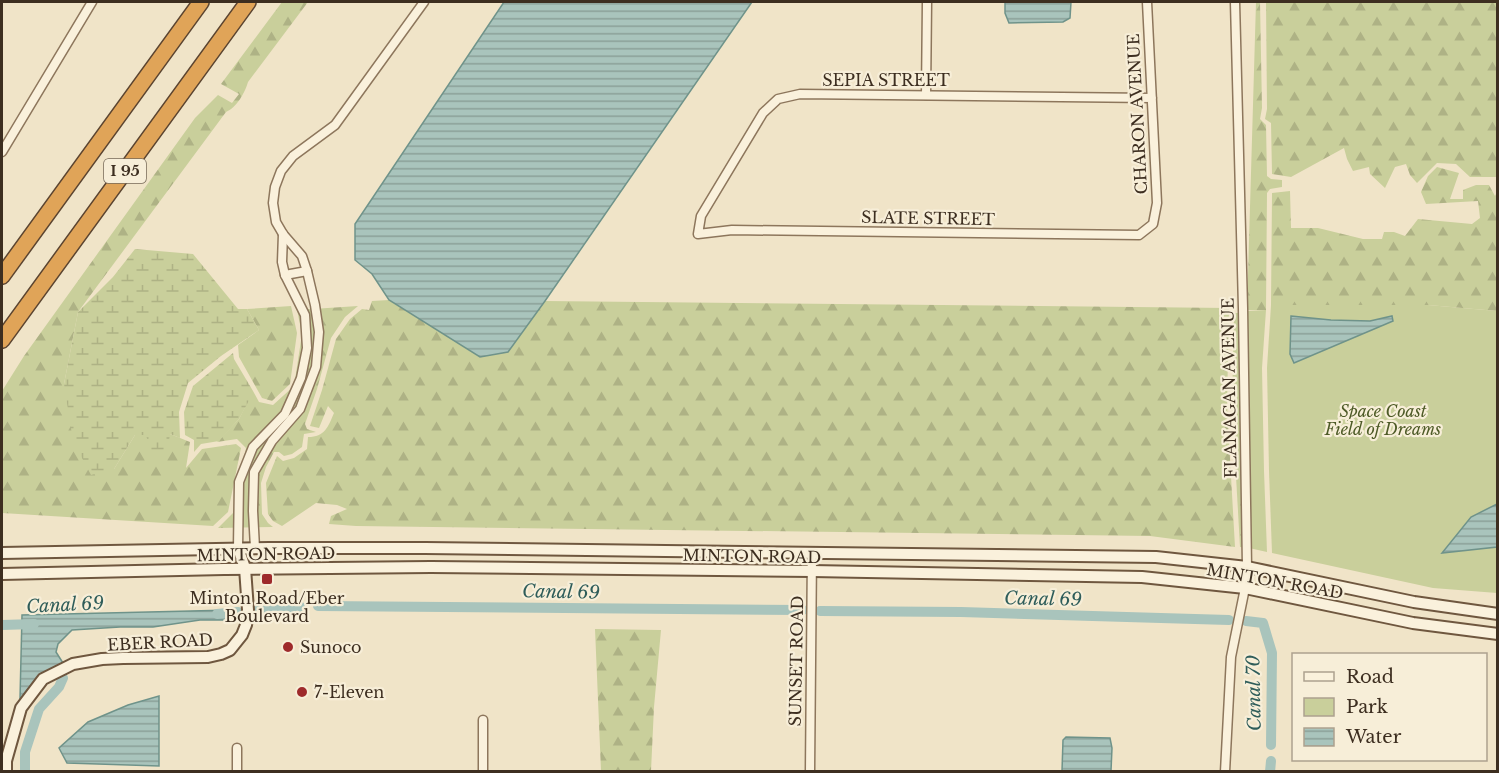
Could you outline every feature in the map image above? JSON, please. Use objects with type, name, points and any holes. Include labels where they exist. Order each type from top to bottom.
[{"type":"highway","name":"I 95","points":[[2,276],[201,2]]},
{"type":"highway","name":"I 95","points":[[2,340],[248,2]]},
{"type":"main road","name":"MINTON ROAD","points":[[2,553],[238,548],[425,548],[1156,557],[1247,567],[1414,602],[1497,614]]},
{"type":"main road","name":"EBER ROAD","points":[[6,771],[6,761],[21,708],[43,679],[73,664],[123,658],[208,657],[230,650],[242,635],[248,610],[245,568],[238,548]]},
{"type":"main road","points":[[245,568],[255,548]]},
{"type":"main road","name":"MINTON ROAD","points":[[2,574],[245,568],[443,567],[1142,577],[1245,588],[1413,623],[1497,634]]},
{"type":"street","points":[[2,152],[92,2]]},
{"type":"street","points":[[255,548],[254,472],[272,441],[300,410],[316,367],[319,332],[315,305],[302,256],[276,222],[273,203],[275,187],[282,171],[293,156],[335,125],[424,2]]},
{"type":"street","points":[[926,95],[927,2]]},
{"type":"street","name":"CHARON AVENUE","points":[[1147,2],[1157,203],[1153,224]]},
{"type":"street","name":"FLANAGAN AVENUE","points":[[1226,771],[1231,657],[1247,567],[1235,2]]},
{"type":"street","name":"SEPIA STREET","points":[[698,234],[701,216],[763,112],[778,99],[800,94],[1152,98]]},
{"type":"street","name":"SLATE STREET","points":[[698,234],[732,230],[1140,235],[1153,224]]},
{"type":"street","points":[[238,548],[239,482],[253,447],[285,414],[301,378],[307,348],[303,311],[285,275],[282,262],[283,234]]},
{"type":"street","points":[[285,275],[307,271]]},
{"type":"street","points":[[303,311],[315,305]]},
{"type":"street","points":[[304,364],[316,367]]},
{"type":"street","points":[[265,434],[272,441]]},
{"type":"street","name":"SUNSET ROAD","points":[[810,771],[812,552]]},
{"type":"street","points":[[483,720],[483,771]]},
{"type":"street","points":[[237,748],[237,771]]},
{"type":"green space","points":[[282,2],[308,2],[248,82],[240,100],[226,112],[78,312],[64,384],[114,469],[135,435],[170,434],[190,442],[186,468],[202,449],[236,444],[241,448],[228,512],[213,526],[2,513],[2,391],[24,356],[195,118],[218,95],[232,103],[239,94],[221,84]]},
{"type":"green space","points":[[1256,2],[1260,2],[1262,108],[1260,119],[1266,125],[1267,176],[1271,179],[1282,180],[1282,187],[1270,189],[1267,193],[1266,310],[1247,310]]},
{"type":"green space","points":[[1266,2],[1497,2],[1497,177],[1470,177],[1456,164],[1437,163],[1417,183],[1410,175],[1406,164],[1395,167],[1385,188],[1370,174],[1369,167],[1353,171],[1344,148],[1291,177],[1272,174],[1271,123],[1265,119],[1267,109]]},
{"type":"green space","points":[[1437,167],[1459,173],[1450,199],[1463,199],[1463,190],[1476,185],[1489,185],[1495,196],[1497,192],[1497,311],[1428,305],[1271,305],[1272,193],[1290,191],[1291,228],[1318,228],[1363,239],[1382,239],[1384,232],[1394,232],[1405,236],[1418,219],[1472,224],[1480,218],[1478,201],[1426,204],[1421,192],[1428,176]]},
{"type":"green space","points":[[135,249],[193,254],[238,309],[247,309],[259,330],[221,356],[188,383],[179,412],[180,438],[170,434],[168,447],[153,461],[146,435],[135,435],[114,469],[91,475],[73,441],[64,384],[78,312],[113,277]]},
{"type":"green space","points":[[389,300],[411,313],[508,352],[545,301],[1229,308],[1227,405],[1235,547],[1150,536],[356,526],[329,524],[331,516],[347,509],[337,505],[316,503],[282,526],[273,521],[268,514],[266,483],[277,456],[283,461],[294,458],[307,449],[308,437],[314,437],[325,430],[334,413],[328,406],[319,428],[310,426],[336,339],[350,319],[362,309],[369,310],[372,301]]},
{"type":"green space","name":"Space Coast Field of Dreams","points":[[1271,305],[1428,305],[1497,311],[1497,593],[1433,588],[1272,553],[1267,368]]},
{"type":"green space","points":[[291,306],[297,333],[290,384],[272,401],[262,398],[239,357],[238,345],[259,330],[247,309]]},
{"type":"green space","points":[[358,306],[345,317],[331,338],[305,424],[307,429],[316,432],[304,434],[302,447],[292,454],[284,456],[279,452],[274,452],[266,467],[261,483],[262,514],[273,527],[218,528],[233,513],[246,448],[237,439],[217,442],[239,419],[253,391],[259,402],[273,405],[294,386],[302,334],[297,310]]},
{"type":"green space","points":[[1266,310],[1262,368],[1267,552],[1249,548],[1247,311]]},
{"type":"green space","points":[[1234,313],[1244,313],[1249,548],[1240,547],[1232,405]]},
{"type":"green space","points":[[233,353],[253,393],[239,419],[219,441],[201,444],[194,452],[194,440],[185,435],[184,412],[193,386]]},
{"type":"green space","points":[[595,629],[661,630],[651,771],[601,771]]},
{"type":"water","points":[[504,2],[752,2],[508,352],[480,357],[389,300],[372,274],[355,260],[355,224]]},
{"type":"water","points":[[1005,2],[1071,2],[1070,18],[1063,22],[1009,23],[1005,13]]},
{"type":"water","points":[[1291,316],[1370,321],[1392,316],[1393,321],[1294,363],[1290,354]]},
{"type":"water","points":[[1497,504],[1497,547],[1442,553],[1471,517]]},
{"type":"water","points":[[232,610],[232,617],[224,620],[200,620],[153,627],[72,630],[58,644],[56,652],[63,663],[38,676],[20,699],[22,615]]},
{"type":"water","points":[[159,696],[159,766],[67,763],[59,748],[88,722],[128,705]]},
{"type":"water","points":[[1066,737],[1110,738],[1111,771],[1062,771],[1063,740]]},
{"type":"waterway","name":"Canal 69","points":[[318,606],[803,610]]},
{"type":"waterway","name":"Canal 69","points":[[257,611],[301,607]]},
{"type":"waterway","name":"Canal 69","points":[[820,611],[961,612],[1229,620]]},
{"type":"waterway","name":"Canal 69","points":[[217,614],[238,612]]},
{"type":"waterway","name":"Canal 70","points":[[1246,621],[1263,623],[1272,653],[1271,745]]},
{"type":"waterway","name":"Canal 69","points":[[2,625],[34,624]]},
{"type":"waterway","points":[[25,772],[25,752],[39,709],[59,687],[63,678]]},
{"type":"waterway","name":"Canal 70","points":[[1270,772],[1271,761]]},
{"type":"place","name":"Minton Road/Eber Boulevard","points":[[267,579]]},
{"type":"place","name":"Sunoco","points":[[288,647]]},
{"type":"place","name":"7-Eleven","points":[[302,692]]}]
